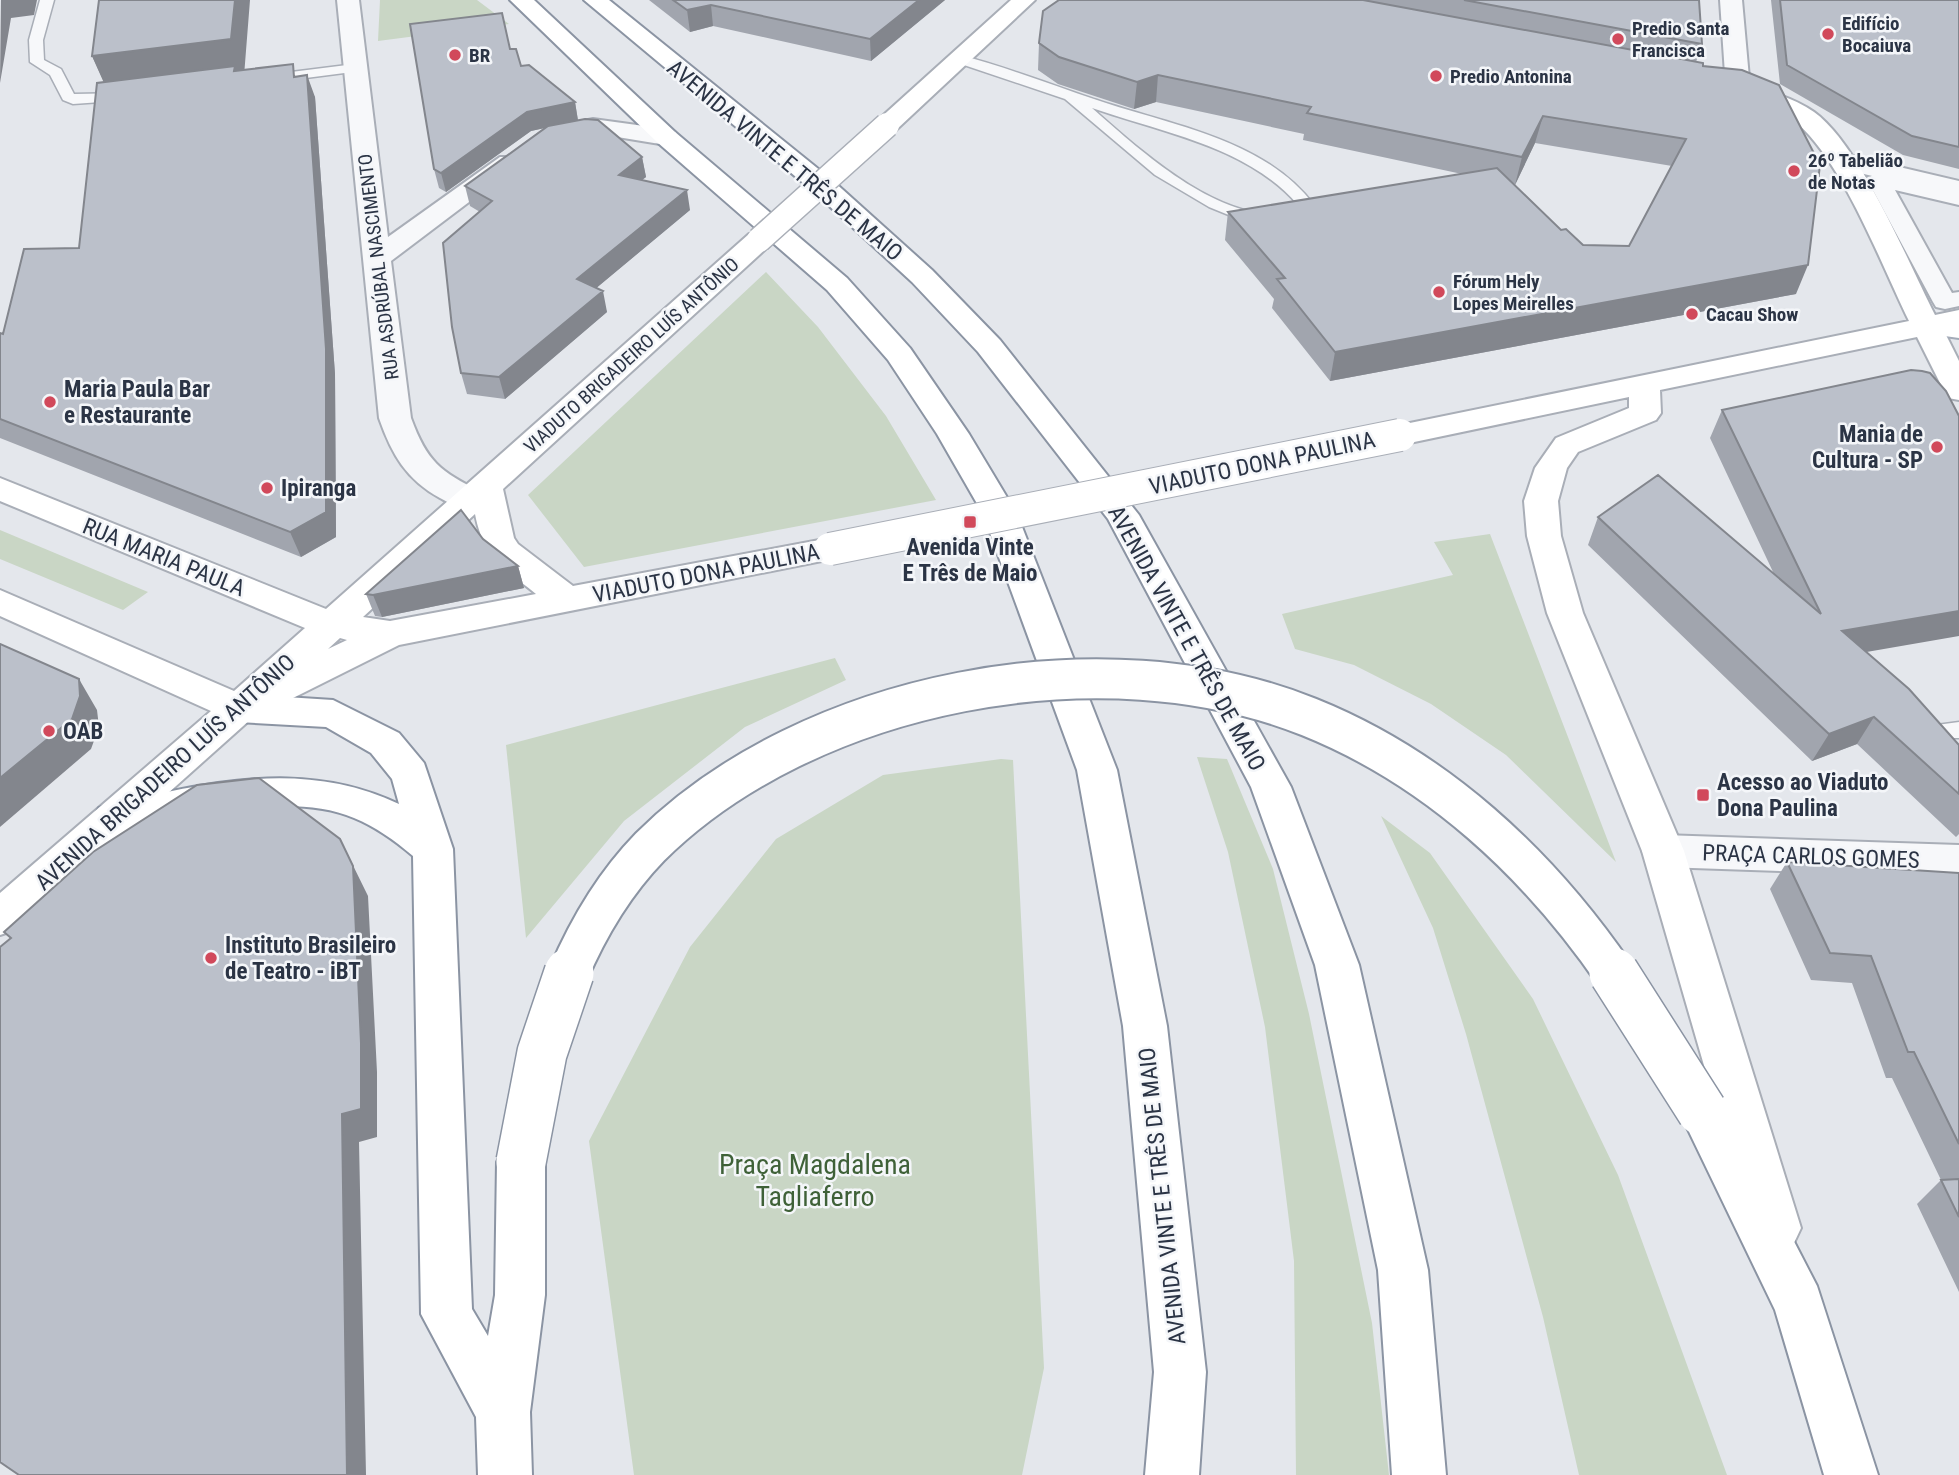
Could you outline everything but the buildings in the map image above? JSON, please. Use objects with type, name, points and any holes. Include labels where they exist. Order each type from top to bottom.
[{"type":"main road","name":"AVENIDA VINTE E TRÊS DE MAIO","points":[[521,0],[666,137],[837,284],[900,354],[953,434],[1000,514],[1025,573],[1097,771],[1145,1026],[1180,1372],[1172,1475]]},
{"type":"main road","name":"AVENIDA VINTE E TRÊS DE MAIO","points":[[595,0],[823,186],[922,276],[989,346],[1122,515],[1271,787],[1337,965],[1404,1270],[1419,1475]]},
{"type":"main road","points":[[960,59],[1024,0]]},
{"type":"main road","name":"VIADUTO BRIGADEIRO LUÍS ANTÔNIO","points":[[329,624],[960,59]]},
{"type":"main road","points":[[1714,85],[1769,99],[1806,118],[1844,162],[1959,391]]},
{"type":"main road","name":"VIADUTO DONA PAULINA","points":[[238,708],[390,634],[1400,435],[1959,320]]},
{"type":"main road","points":[[1926,326],[1959,329]]},
{"type":"main road","points":[[1644,384],[1645,413],[1567,445],[1551,468],[1541,501],[1544,536],[1565,613],[1663,851],[1851,1475]]},
{"type":"main road","name":"RUA MARIA PAULA","points":[[0,489],[329,624]]},
{"type":"main road","points":[[478,493],[496,539],[506,552],[567,600]]},
{"type":"main road","points":[[0,602],[238,708],[333,714],[385,743],[410,774],[433,849],[447,1314],[503,1412]]},
{"type":"main road","name":"VIADUTO DONA PAULINA","points":[[329,624],[390,634]]},
{"type":"main road","name":"AVENIDA BRIGADEIRO LUÍS ANTÔNIO","points":[[0,918],[329,624]]},
{"type":"main road","points":[[505,1475],[503,1412],[520,1295],[521,1162],[532,1087],[569,968],[617,887],[681,818],[736,780],[797,746],[845,726],[940,694],[1000,682],[1051,678],[1171,683],[1280,706],[1318,720],[1380,750],[1444,792],[1508,843],[1554,893],[1667,1051],[1702,1111],[1799,1304]]},
{"type":"main road","points":[[113,819],[181,805],[289,790],[338,795],[382,810],[418,833],[433,849]]},
{"type":"street","name":"RUA ASDRÚBAL NASCIMENTO","points":[[348,0],[375,260],[395,418],[408,457],[418,472],[478,493]]},
{"type":"street","points":[[1731,0],[1738,89]]},
{"type":"street","points":[[375,260],[542,138],[562,131],[593,126],[666,137]]},
{"type":"street","points":[[1844,162],[1959,189]]},
{"type":"street","points":[[1959,198],[1878,179],[1945,302],[1959,299]]},
{"type":"street","name":"PRAÇA CARLOS GOMES","points":[[1663,851],[1959,861]]},
{"type":"lane","points":[[47,0],[34,57],[56,72],[68,97],[80,101],[138,96]]},
{"type":"lane","points":[[960,59],[1069,95],[1218,146],[1271,171],[1297,191],[1306,205],[1299,217],[1268,221],[1229,211],[1140,159],[1069,95]]},
{"type":"lane","points":[[257,81],[355,68]]},
{"type":"green space","points":[[380,0],[477,0],[509,24],[378,41]]},
{"type":"green space","points":[[766,272],[818,327],[886,416],[936,500],[584,567],[528,495]]},
{"type":"green space","points":[[0,530],[148,592],[123,610],[0,559]]},
{"type":"green space","points":[[1490,534],[1616,862],[1506,755],[1431,704],[1354,665],[1295,649],[1282,614],[1453,575],[1434,542]]},
{"type":"green space","points":[[835,658],[846,680],[745,727],[624,821],[526,938],[506,745]]},
{"type":"green space","points":[[1197,757],[1227,759],[1273,869],[1309,1014],[1372,1323],[1389,1475],[1296,1475],[1294,1261],[1265,1027],[1228,852]]},
{"type":"green space","name":"Praça Magdalena Tagliaferro","points":[[1001,759],[1013,760],[1044,1368],[1022,1475],[634,1475],[589,1141],[690,947],[776,839],[883,775]]},
{"type":"green space","points":[[1381,816],[1430,853],[1533,999],[1618,1175],[1727,1475],[1579,1475],[1543,1317],[1466,1034],[1433,928]]},
{"type":"place","name":"Edifício Bocaiuva","points":[[1828,34]]},
{"type":"place","name":"Predio Santa Francisca","points":[[1618,39]]},
{"type":"place","name":"BR","points":[[455,55]]},
{"type":"place","name":"Predio Antonina","points":[[1436,76]]},
{"type":"place","name":"26º Tabelião de Notas","points":[[1794,171]]},
{"type":"place","name":"Fórum Hely Lopes Meirelles","points":[[1439,292]]},
{"type":"place","name":"Cacau Show","points":[[1692,314]]},
{"type":"place","name":"Maria Paula Bar e Restaurante","points":[[50,402]]},
{"type":"place","name":"Mania de Cultura - SP","points":[[1937,447]]},
{"type":"place","name":"Ipiranga","points":[[267,488]]},
{"type":"place","name":"Avenida Vinte E Três de Maio","points":[[970,522]]},
{"type":"place","name":"OAB","points":[[49,731]]},
{"type":"place","name":"Acesso ao Viaduto Dona Paulina","points":[[1703,795]]},
{"type":"place","name":"Instituto Brasileiro de Teatro - iBT","points":[[211,958]]}]
